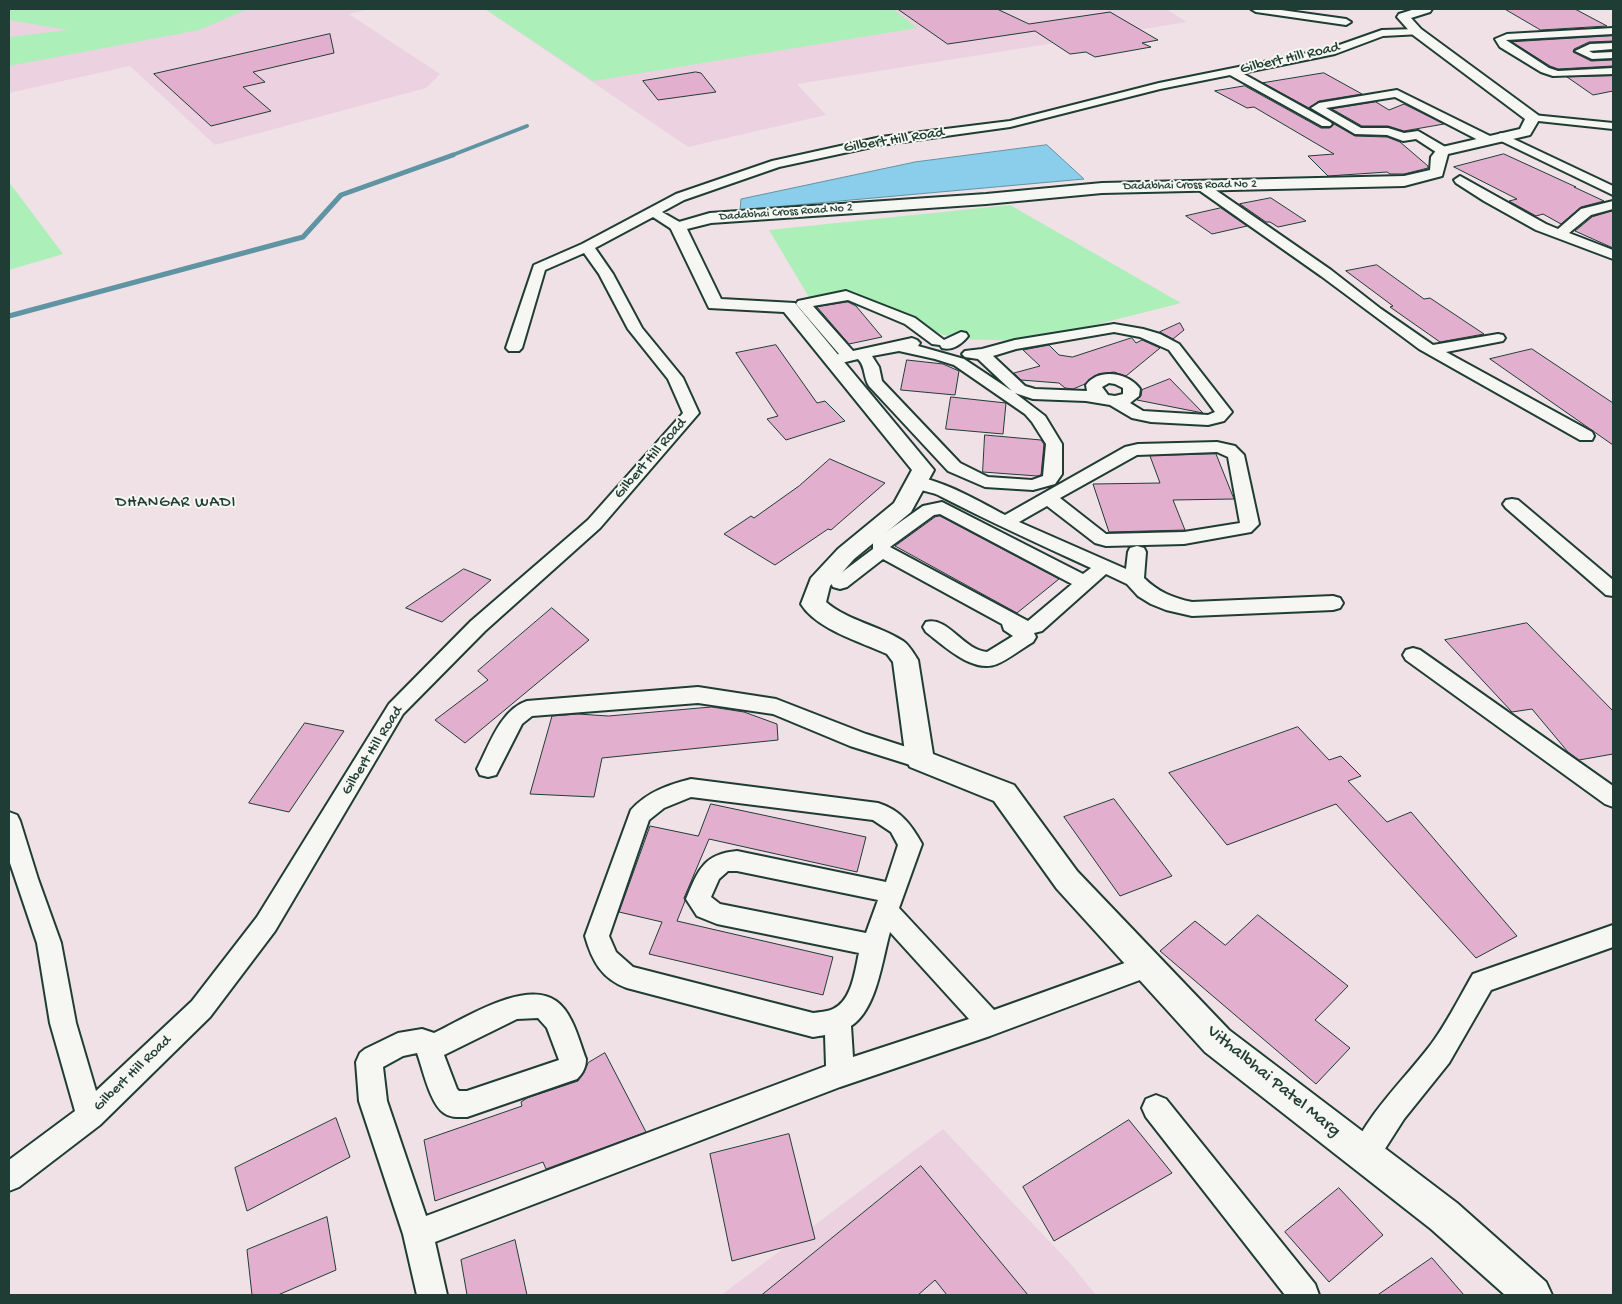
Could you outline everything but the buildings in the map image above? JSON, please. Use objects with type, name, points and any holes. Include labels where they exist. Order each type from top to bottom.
[{"type":"street","points":[[1256,9],[1346,22]]},
{"type":"street","points":[[1426,9],[1403,17],[1418,32],[1533,118],[1613,126]]},
{"type":"street","points":[[1613,31],[1507,36],[1500,39],[1504,45],[1545,70],[1557,74],[1613,71]]},
{"type":"street","name":"Gilbert Hill Road","points":[[9,1177],[90,1116],[201,1009],[266,924],[396,710],[478,626],[594,524],[691,413],[675,378],[635,329],[606,274],[587,247],[680,197],[776,164],[881,141],[1010,124],[1159,86],[1331,52],[1382,33],[1418,32]]},
{"type":"street","points":[[1581,33],[1601,46]]},
{"type":"street","points":[[1613,46],[1601,46],[1580,51],[1592,56],[1613,55]]},
{"type":"street","points":[[1232,72],[1338,131]]},
{"type":"street","points":[[1446,150],[1440,133],[1403,137],[1388,131],[1359,132],[1317,108],[1319,106],[1397,93],[1613,191]]},
{"type":"street","points":[[1418,135],[1446,150],[1525,132],[1533,118]]},
{"type":"street","name":"Dadabhai Cross Road No 2","points":[[678,227],[710,218],[986,199],[1102,188],[1404,181],[1437,173],[1439,157],[1446,150]]},
{"type":"street","points":[[1460,180],[1541,227],[1613,255]]},
{"type":"street","points":[[1200,185],[1432,350],[1586,436]]},
{"type":"street","points":[[1560,234],[1586,212],[1613,205]]},
{"type":"street","points":[[652,212],[678,227],[715,304],[788,306],[857,353],[923,470],[903,507],[840,583]]},
{"type":"street","points":[[514,348],[536,271],[587,247]]},
{"type":"street","points":[[899,346],[960,362],[1039,419],[1054,444],[1053,474],[1049,480],[1032,485],[1006,485],[986,482],[954,467],[875,383],[872,378],[873,369],[803,304],[848,295],[910,321],[942,343]]},
{"type":"street","points":[[857,353],[922,328]]},
{"type":"street","points":[[857,353],[922,340],[942,343],[970,354],[982,354],[1015,345],[1114,328],[1155,336],[1174,347],[1224,412],[1218,418],[1208,420],[1138,415],[1108,399],[1033,394],[1019,389],[982,354]]},
{"type":"street","points":[[942,343],[961,336]]},
{"type":"street","points":[[1432,350],[1498,338]]},
{"type":"street","points":[[857,353],[921,351]]},
{"type":"street","points":[[1005,522],[1048,498],[1138,449],[1216,447],[1229,450],[1236,455],[1250,524],[1245,528],[1184,538],[1106,540],[1101,539],[1048,498]]},
{"type":"street","points":[[916,482],[939,489],[1005,522],[1134,580],[1145,591],[1173,605],[1192,608],[1333,603]]},
{"type":"street","points":[[1512,504],[1613,590]]},
{"type":"street","points":[[1085,583],[942,508],[930,510],[882,544],[880,548],[1012,622],[1028,628],[1035,626],[1085,583],[1104,566]]},
{"type":"street","points":[[488,769],[514,719],[527,709],[698,695],[776,707],[858,740],[920,760],[904,660],[896,648],[829,618],[813,604],[819,584],[846,554],[869,549],[1021,630],[1026,635],[990,659],[984,659],[964,651],[933,627]]},
{"type":"street","points":[[1134,580],[1137,552]]},
{"type":"street","points":[[1413,655],[1613,798]]},
{"type":"street","name":"Vithalbhai Patel Marg","points":[[920,760],[1004,793],[1067,880],[1217,1041],[1444,1216],[1533,1295]]},
{"type":"street","points":[[691,788],[878,812],[899,826],[910,844],[903,871],[889,902],[860,994],[851,1011],[838,1020],[813,1025],[627,977],[612,969],[603,954],[597,936],[639,816],[646,808],[662,798],[691,788]]},
{"type":"street","points":[[9,821],[26,879],[49,943],[63,1023],[90,1116]]},
{"type":"street","points":[[874,945],[717,914],[706,909],[698,899],[711,870],[727,861],[737,861],[889,902],[990,1024]]},
{"type":"street","points":[[1364,1156],[1394,1110],[1440,1054],[1482,982],[1613,936]]},
{"type":"street","points":[[418,1234],[840,1074],[990,1024],[1146,966]]},
{"type":"street","points":[[429,1048],[514,1008],[538,1006],[547,1009],[557,1020],[572,1052],[572,1065],[568,1070],[467,1104],[458,1105],[446,1097],[429,1048],[428,1044],[418,1039],[381,1053],[369,1062],[373,1102],[418,1234],[432,1295]]},
{"type":"street","points":[[838,1020],[840,1074]]},
{"type":"street","points":[[1156,1108],[1304,1295]]},
{"type":"shaded area","points":[[9,9],[370,9],[349,14],[440,74],[426,88],[215,145],[130,66],[9,93]]},
{"type":"shaded area","points":[[485,9],[1166,9],[1187,22],[797,84],[826,115],[688,147]]},
{"type":"shaded area","points":[[943,1129],[1069,1262],[1096,1295],[721,1295]]},
{"type":"green space","points":[[9,9],[248,9],[199,30],[9,66],[9,37],[68,30],[9,20]]},
{"type":"green space","points":[[485,9],[893,9],[917,28],[593,81]]},
{"type":"green space","points":[[9,182],[63,254],[9,270]]},
{"type":"green space","points":[[1010,205],[1181,303],[1031,341],[957,339],[829,297],[810,299],[769,230]]},
{"type":"water","points":[[1047,145],[1084,179],[740,210],[741,199],[915,162]]},
{"type":"waterway","points":[[450,156],[527,126]]},
{"type":"waterway","points":[[9,316],[303,237],[341,195],[453,155]]},
{"type":"district","name":"DHANGAR WADI","points":[[176,504]]}]
